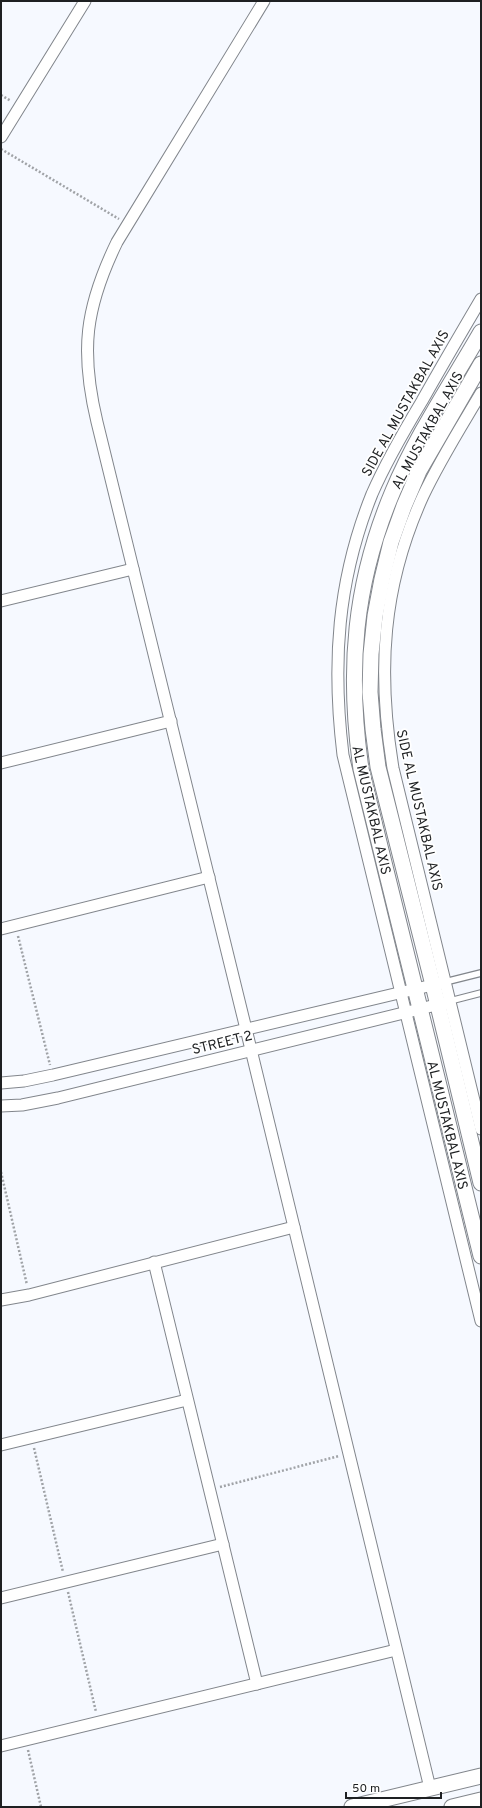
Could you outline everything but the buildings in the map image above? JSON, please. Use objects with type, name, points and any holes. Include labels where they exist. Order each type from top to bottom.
[{"type":"street","points":[[1,137],[85,1]]},
{"type":"street","points":[[264,1],[117,242],[103,271],[94,300],[88,330],[87,361],[90,392],[430,1788]]},
{"type":"street","name":"SIDE AL MUSTAKBAL AXIS","points":[[408,991],[343,756],[338,712],[337,667],[340,623],[347,579],[358,536],[372,494],[391,454],[481,299]]},
{"type":"street","name":"AL MUSTAKBAL AXIS","points":[[481,332],[408,458],[393,490],[369,557],[356,627],[353,662],[353,698],[361,769],[412,1010],[481,1256]]},
{"type":"street","name":"AL MUSTAKBAL AXIS","points":[[481,364],[419,472],[404,506],[391,542],[375,616],[371,654],[370,692],[378,767],[444,1003],[481,1183]]},
{"type":"street","name":"SIDE AL MUSTAKBAL AXIS","points":[[439,983],[393,768],[386,721],[384,649],[389,610],[397,571],[408,532],[442,460],[481,393]]},
{"type":"street","points":[[1,601],[133,569]]},
{"type":"street","points":[[1,763],[170,721]]},
{"type":"street","points":[[1,929],[209,877]]},
{"type":"street","name":"STREET 2","points":[[1,1083],[24,1081],[53,1075],[439,983]]},
{"type":"street","points":[[444,1003],[481,1128]]},
{"type":"street","name":"STREET 2","points":[[1,1106],[22,1105],[58,1098],[444,1003]]},
{"type":"street","points":[[412,1010],[481,1321]]},
{"type":"street","points":[[1,1300],[29,1295],[294,1227]]},
{"type":"street","points":[[154,1262],[257,1684]]},
{"type":"street","points":[[1,1446],[187,1400]]},
{"type":"street","points":[[1,1598],[223,1544]]},
{"type":"street","points":[[1,1746],[396,1650]]},
{"type":"street","points":[[352,1807],[481,1776]]},
{"type":"street","points":[[452,1807],[481,1800]]},
{"type":"lane","points":[[439,983],[481,973]]},
{"type":"lane","points":[[444,1003],[481,993]]},
{"type":"path","points":[[1,149],[128,224]]},
{"type":"path","points":[[15,926],[53,1075]]},
{"type":"path","points":[[1,1172],[29,1295]]},
{"type":"path","points":[[210,1490],[349,1453]]},
{"type":"path","points":[[25,1740],[41,1807]]}]
